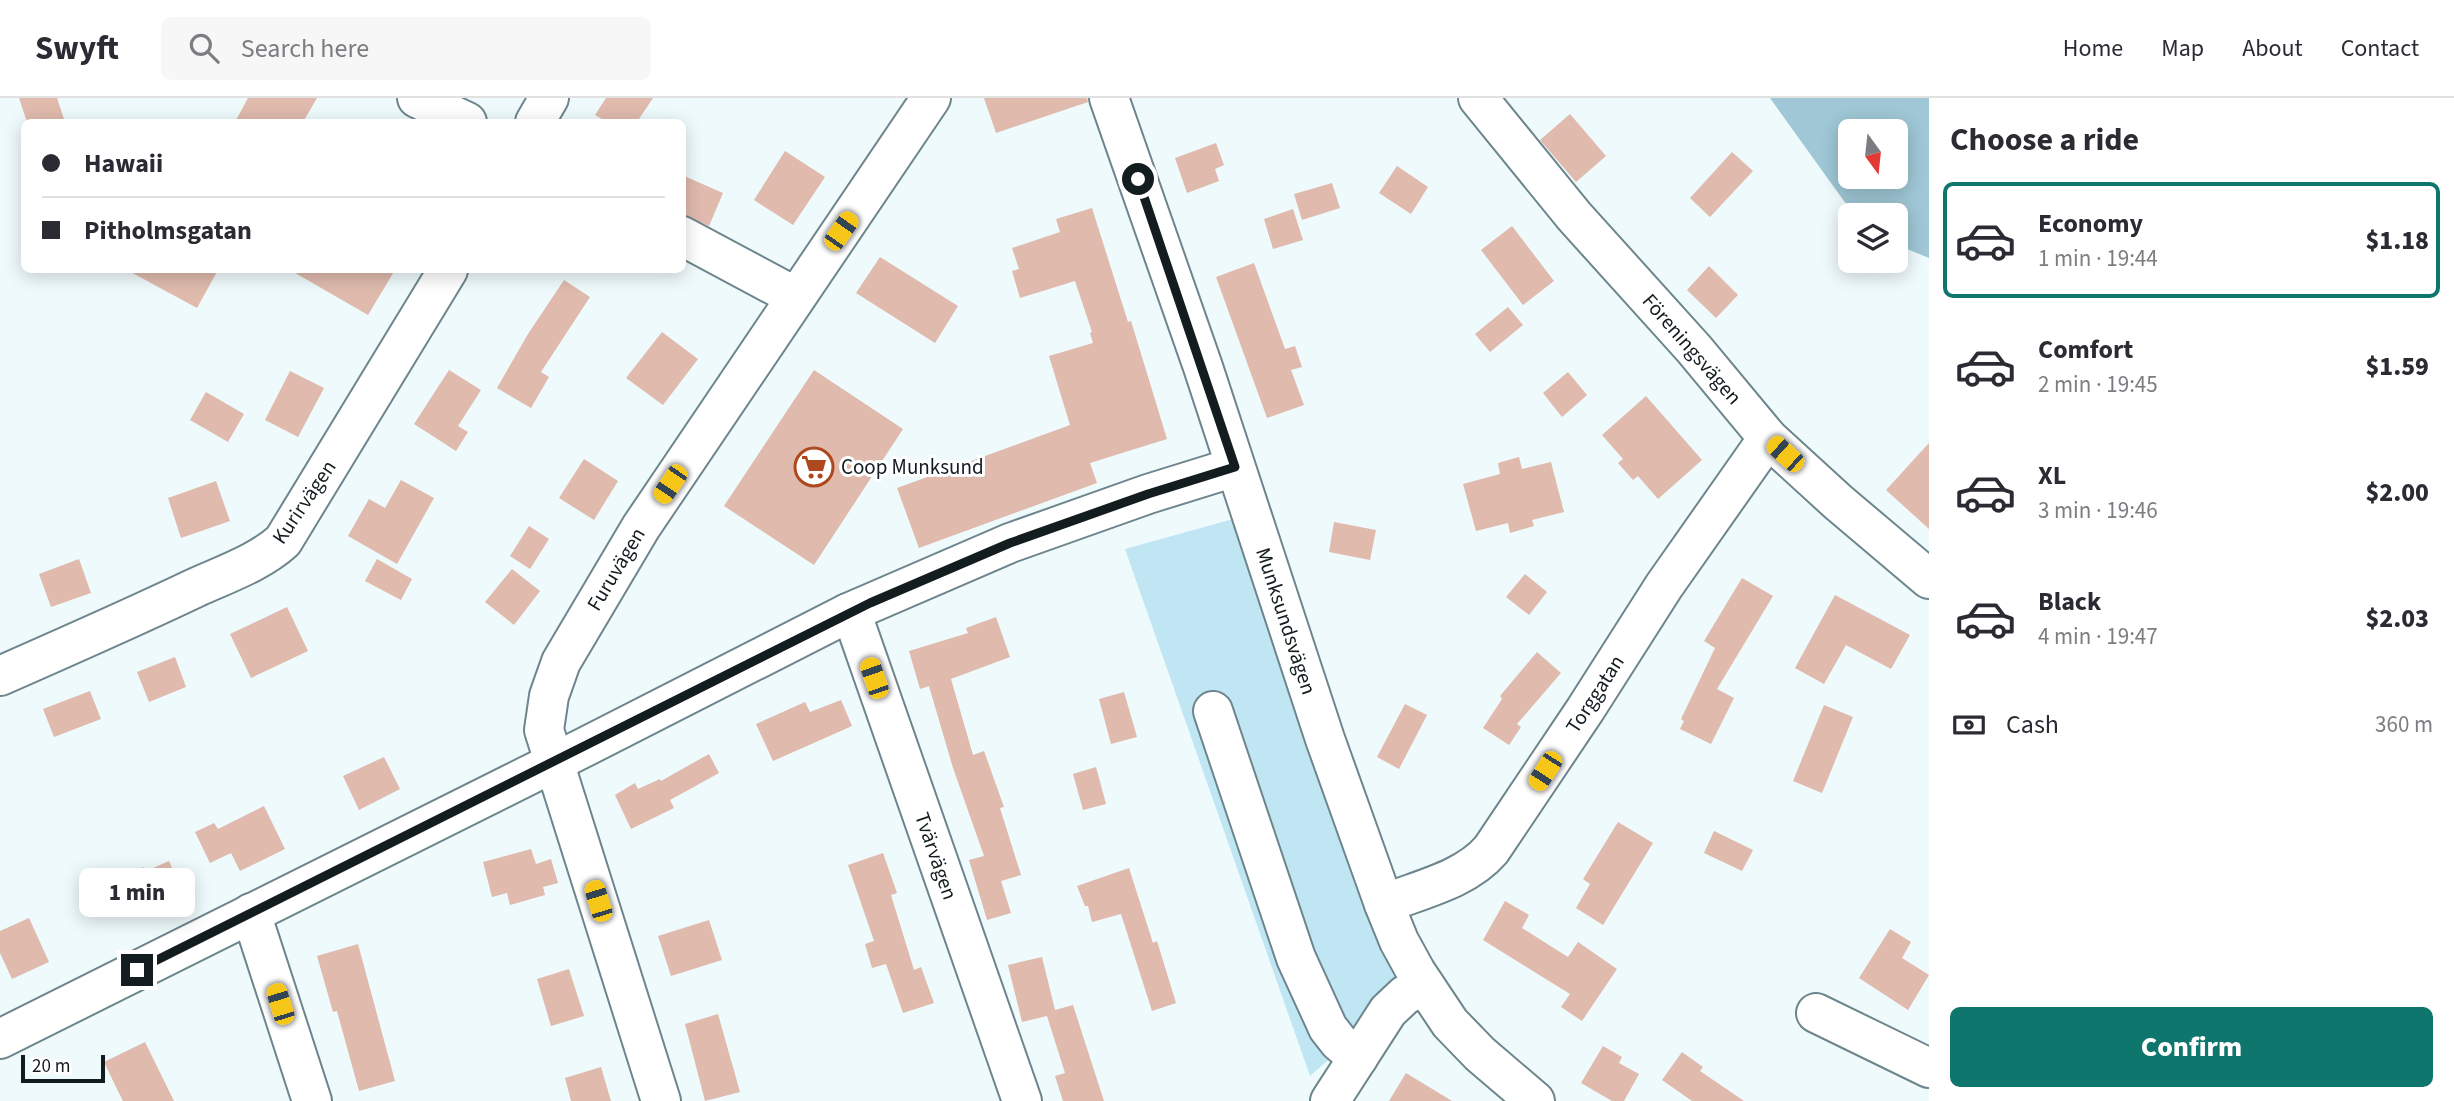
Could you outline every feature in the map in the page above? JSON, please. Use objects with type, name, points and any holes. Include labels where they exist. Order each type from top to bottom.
[{"type":"street","points":[[416,98],[461,119]]},
{"type":"street","points":[[537,119],[549,98]]},
{"type":"street","name":"Furuvägen","points":[[660,1101],[544,730],[549,696],[561,662],[641,527],[932,98]]},
{"type":"street","name":"Munksundsvägen","points":[[1109,98],[1325,739],[1399,941],[1450,1023],[1480,1054],[1535,1101]]},
{"type":"street","name":"Föreningsvägen","points":[[1478,98],[1574,216],[1694,349],[1768,438],[1927,573]]},
{"type":"street","points":[[686,238],[796,297]]},
{"type":"street","name":"Kurirvägen","points":[[0,676],[253,561],[283,541],[446,273]]},
{"type":"street","name":"Torggatan","points":[[1384,904],[1465,873],[1479,863],[1491,849],[1578,721],[1664,586],[1768,438]]},
{"type":"street","points":[[0,1039],[848,613],[1010,543],[1148,494],[1235,467]]},
{"type":"street","name":"Tvärvägen","points":[[848,613],[857,627],[1022,1101]]},
{"type":"street","points":[[1213,711],[1296,958],[1328,1028],[1339,1042],[1358,1058]]},
{"type":"street","points":[[251,913],[312,1101]]},
{"type":"street","points":[[1330,1101],[1388,1011],[1405,995],[1425,986]]},
{"type":"street","points":[[1815,1013],[1929,1068]]},
{"type":"shaded area","points":[[1770,98],[1929,98],[1929,258],[1908,249],[1908,203],[1845,203]]},
{"type":"shaded area","points":[[1251,514],[1424,976],[1310,1076],[1125,549]]},
{"type":"building","points":[[19,98],[57,98],[64,119],[26,119]]},
{"type":"building","points":[[248,98],[317,98],[305,119],[237,119]]},
{"type":"building","points":[[606,98],[653,98],[639,119],[602,119],[595,115]]},
{"type":"building","points":[[984,98],[1087,98],[1088,102],[996,133]]},
{"type":"building","points":[[1570,114],[1606,156],[1576,182],[1540,140]]},
{"type":"building","points":[[1216,143],[1224,165],[1215,169],[1219,181],[1187,193],[1175,158]]},
{"type":"building","points":[[785,151],[825,177],[793,225],[754,200]]},
{"type":"building","points":[[1732,152],[1753,171],[1710,217],[1690,198]]},
{"type":"building","points":[[1397,166],[1428,187],[1411,214],[1379,193]]},
{"type":"building","points":[[686,177],[723,193],[709,226],[686,216]]},
{"type":"building","points":[[1332,183],[1340,208],[1302,220],[1294,194]]},
{"type":"building","points":[[1092,208],[1128,322],[1131,321],[1167,439],[1090,463],[1097,483],[919,548],[897,488],[1070,425],[1049,356],[1093,343],[1092,332],[1075,281],[1020,298],[1012,271],[1019,269],[1012,248],[1060,232],[1056,219]]},
{"type":"building","points":[[1293,209],[1303,240],[1273,249],[1264,219]]},
{"type":"building","points":[[1512,226],[1554,281],[1523,305],[1481,250]]},
{"type":"building","points":[[880,257],[958,306],[935,343],[856,293]]},
{"type":"building","points":[[1254,263],[1285,349],[1295,346],[1302,367],[1291,370],[1304,405],[1267,418],[1216,277]]},
{"type":"building","points":[[1709,266],[1738,295],[1716,318],[1687,290]]},
{"type":"building","points":[[133,273],[216,273],[197,308]]},
{"type":"building","points":[[295,273],[393,273],[368,315]]},
{"type":"building","points":[[564,280],[590,297],[541,372],[549,377],[531,408],[497,388],[528,334]]},
{"type":"building","points":[[1508,307],[1523,325],[1490,352],[1475,334]]},
{"type":"building","points":[[662,332],[698,359],[663,405],[626,378]]},
{"type":"building","points":[[449,370],[481,390],[458,426],[468,432],[456,451],[414,424]]},
{"type":"building","name":"Coop Munksund","points":[[814,370],[903,429],[814,565],[724,506]]},
{"type":"building","points":[[290,371],[324,388],[298,437],[265,420]]},
{"type":"building","points":[[1568,372],[1587,395],[1562,417],[1543,393]]},
{"type":"building","points":[[206,392],[244,414],[228,442],[190,420]]},
{"type":"building","points":[[1646,396],[1702,460],[1658,499],[1638,476],[1633,480],[1618,463],[1623,459],[1602,435]]},
{"type":"building","points":[[1929,443],[1929,529],[1886,490]]},
{"type":"building","points":[[1519,457],[1522,469],[1551,462],[1564,512],[1532,520],[1534,526],[1510,533],[1508,523],[1476,531],[1463,484],[1500,474],[1498,463]]},
{"type":"building","points":[[584,459],[618,481],[594,520],[559,498]]},
{"type":"building","points":[[401,480],[434,498],[397,564],[348,536],[369,499],[385,508]]},
{"type":"building","points":[[216,481],[230,521],[181,538],[168,498]]},
{"type":"building","points":[[1334,522],[1376,530],[1370,560],[1329,552]]},
{"type":"building","points":[[529,526],[549,539],[530,569],[510,556]]},
{"type":"building","points":[[79,559],[91,593],[51,607],[39,574]]},
{"type":"building","points":[[377,559],[412,579],[401,600],[365,581]]},
{"type":"building","points":[[512,569],[540,591],[514,625],[485,602]]},
{"type":"building","points":[[1525,574],[1547,592],[1529,615],[1506,597]]},
{"type":"building","points":[[1742,578],[1773,596],[1717,689],[1734,698],[1711,744],[1680,729],[1684,721],[1681,719],[1715,648],[1704,641]]},
{"type":"building","points":[[1835,595],[1910,635],[1891,669],[1846,645],[1824,684],[1795,668]]},
{"type":"building","points":[[287,607],[308,651],[251,678],[230,634]]},
{"type":"building","points":[[996,617],[1010,657],[951,679],[973,755],[984,751],[1004,807],[1000,808],[1021,875],[1001,881],[1011,913],[987,920],[969,860],[984,856],[953,768],[929,686],[920,689],[909,651],[968,633],[966,628]]},
{"type":"building","points":[[1537,652],[1561,673],[1517,724],[1521,727],[1509,745],[1483,728],[1502,699],[1500,696]]},
{"type":"building","points":[[175,657],[186,687],[149,702],[137,672]]},
{"type":"building","points":[[90,691],[101,719],[54,737],[43,709]]},
{"type":"building","points":[[1124,692],[1137,737],[1111,744],[1099,699]]},
{"type":"building","points":[[841,700],[852,726],[773,761],[756,724],[805,702],[810,712]]},
{"type":"building","points":[[1405,704],[1427,715],[1399,769],[1377,757]]},
{"type":"building","points":[[1824,705],[1853,717],[1822,793],[1793,781]]},
{"type":"building","points":[[709,754],[719,773],[670,800],[674,808],[631,829],[615,795],[635,783],[638,789],[660,779],[661,781]]},
{"type":"building","points":[[384,757],[400,789],[359,810],[343,776]]},
{"type":"building","points":[[1096,767],[1106,804],[1083,810],[1073,774]]},
{"type":"building","points":[[264,806],[285,849],[240,871],[231,853],[210,863],[195,832],[214,823],[218,829]]},
{"type":"building","points":[[1618,822],[1653,843],[1603,925],[1576,908],[1590,884],[1583,879]]},
{"type":"building","points":[[1714,831],[1753,850],[1742,871],[1704,853]]},
{"type":"building","points":[[531,849],[536,864],[551,859],[558,883],[543,887],[545,895],[510,905],[507,893],[492,897],[483,862]]},
{"type":"building","points":[[883,853],[897,893],[891,895],[914,970],[921,967],[934,1003],[903,1013],[886,964],[872,968],[865,944],[874,941],[848,865]]},
{"type":"building","points":[[169,861],[184,896],[153,909],[151,904],[126,915],[112,881],[144,867],[146,871]]},
{"type":"building","points":[[1129,868],[1153,943],[1157,941],[1176,1003],[1152,1011],[1121,914],[1092,922],[1088,906],[1085,906],[1077,886]]},
{"type":"building","points":[[1505,901],[1529,915],[1522,928],[1568,957],[1578,942],[1617,969],[1582,1021],[1561,1007],[1570,994],[1483,940]]},
{"type":"building","points":[[29,918],[49,962],[12,979],[0,953],[0,931]]},
{"type":"building","points":[[709,920],[722,960],[671,976],[658,936]]},
{"type":"building","points":[[1890,929],[1911,942],[1902,958],[1929,975],[1908,1010],[1859,978]]},
{"type":"building","points":[[358,944],[395,1081],[359,1091],[337,1011],[333,1012],[317,956]]},
{"type":"building","points":[[1042,957],[1055,1010],[1073,1005],[1104,1101],[1063,1101],[1055,1076],[1065,1073],[1047,1016],[1022,1022],[1008,965]]},
{"type":"building","points":[[569,969],[584,1016],[551,1026],[537,979]]},
{"type":"building","points":[[718,1014],[740,1092],[705,1101],[685,1024]]},
{"type":"building","points":[[145,1042],[174,1101],[123,1101],[115,1085],[104,1062]]},
{"type":"building","points":[[1603,1046],[1622,1057],[1619,1063],[1639,1074],[1624,1101],[1612,1101],[1581,1083]]},
{"type":"building","points":[[1682,1052],[1703,1067],[1700,1071],[1744,1101],[1692,1101],[1662,1080]]},
{"type":"building","points":[[601,1067],[611,1101],[571,1101],[565,1078]]},
{"type":"building","points":[[1406,1073],[1452,1101],[1389,1101]]},
{"type":"place","name":"Coop Munksund","points":[[814,467]]},
{"type":"route","points":[[137,970],[870,603],[1010,543],[1148,494],[1235,467],[1138,179]]}]
